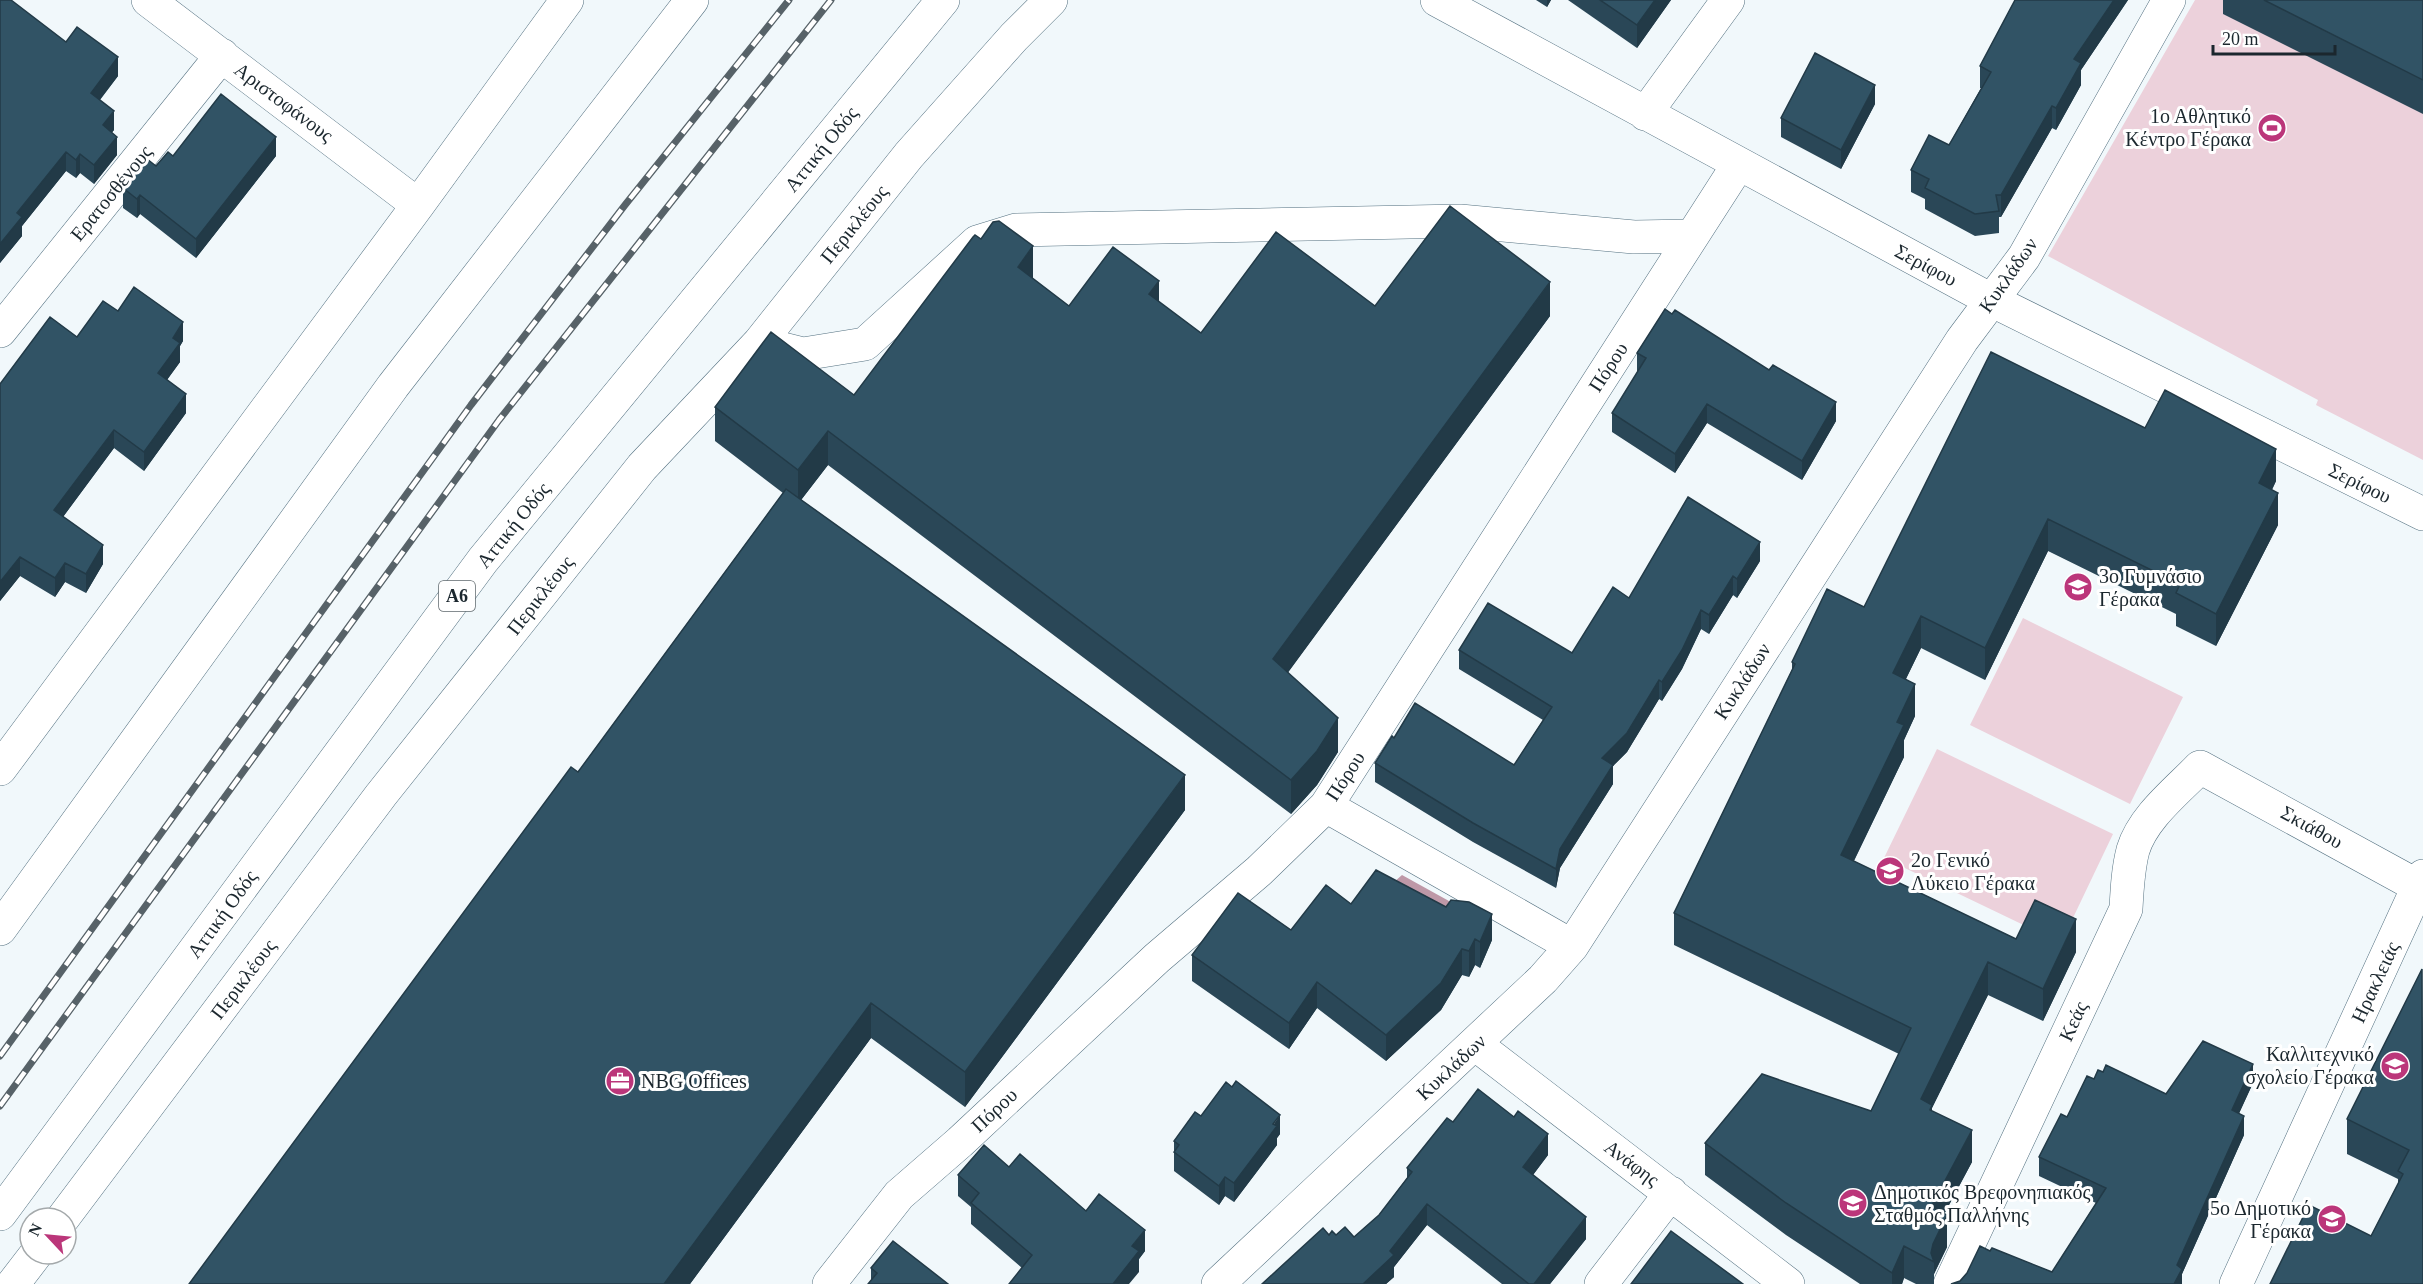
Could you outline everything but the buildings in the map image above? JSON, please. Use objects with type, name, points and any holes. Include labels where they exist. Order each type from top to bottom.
[{"type":"main road","name":"Αριστοφάνους","points":[[148,0],[418,205]]},
{"type":"main road","points":[[6,748],[418,205],[567,0]]},
{"type":"main road","points":[[0,929],[393,386],[692,0]]},
{"type":"main road","name":"Αττική Οδός","points":[[0,1214],[483,560],[944,0]]},
{"type":"main road","name":"Περικλέους","points":[[72,1206],[381,795],[634,476],[759,343],[909,155],[1014,37],[1051,0]]},
{"type":"main road","name":"Σερίφου","points":[[1437,0],[1991,300],[2423,514]]},
{"type":"main road","points":[[1645,114],[1728,0]]},
{"type":"main road","name":"Κυκλάδων","points":[[1218,1284],[1543,980],[1572,946],[1962,340],[2024,257],[2169,0]]},
{"type":"main road","name":"Ερατοσθένους","points":[[0,331],[222,55]]},
{"type":"main road","name":"Πόρου","points":[[829,1284],[899,1195],[960,1142],[1157,958],[1259,871],[1326,806],[1738,165]]},
{"type":"main road","points":[[759,343],[803,354],[865,344],[977,242],[1016,230],[1460,221],[1634,237],[1692,236]]},
{"type":"main road","name":"Σκιάθου","points":[[2200,767],[2422,884]]},
{"type":"main road","name":"Κεάς","points":[[1950,1284],[2126,909],[2127,882],[2134,848],[2144,828],[2200,767]]},
{"type":"main road","points":[[1326,806],[1572,946]]},
{"type":"main road","name":"Ηρακλειάς","points":[[2236,1284],[2422,884]]},
{"type":"main road","name":"Ανάφης","points":[[1475,1044],[1788,1284]]},
{"type":"main road","points":[[1601,1284],[1671,1193]]},
{"type":"main road","points":[[13,1284],[27,1266]]},
{"type":"shaded area","name":"1ο Αθλητικό Κέντρο Γέρακα","points":[[2195,0],[2423,0],[2423,460],[2316,405],[2318,400],[2048,256]]},
{"type":"shaded area","points":[[2023,618],[2183,697],[2130,804],[1970,725]]},
{"type":"shaded area","points":[[1937,749],[2113,834],[2061,943],[1884,858]]},
{"type":"shaded area","points":[[1402,875],[1458,906],[1445,931],[1393,883]]},
{"type":"railway","points":[[0,1056],[471,405],[625,205],[789,0]]},
{"type":"railway","points":[[0,1106],[499,420],[831,0]]},
{"type":"place","name":"1ο Αθλητικό Κέντρο Γέρακα","points":[[2272,128]]},
{"type":"place","name":"3ο Γυμνάσιο Γέρακα","points":[[2078,587]]},
{"type":"place","name":"2ο Γενικό Λύκειο Γέρακα","points":[[1890,871]]},
{"type":"place","name":"Καλλιτεχνικό σχολείο Γέρακα","points":[[2395,1066]]},
{"type":"place","name":"NBG Offices","points":[[620,1081]]},
{"type":"place","name":"Δημοτικός Βρεφονηπιακός Σταθμός Παλλήνης","points":[[1853,1203]]},
{"type":"place","name":"5ο Δημοτικό Γέρακα","points":[[2332,1219]]}]
